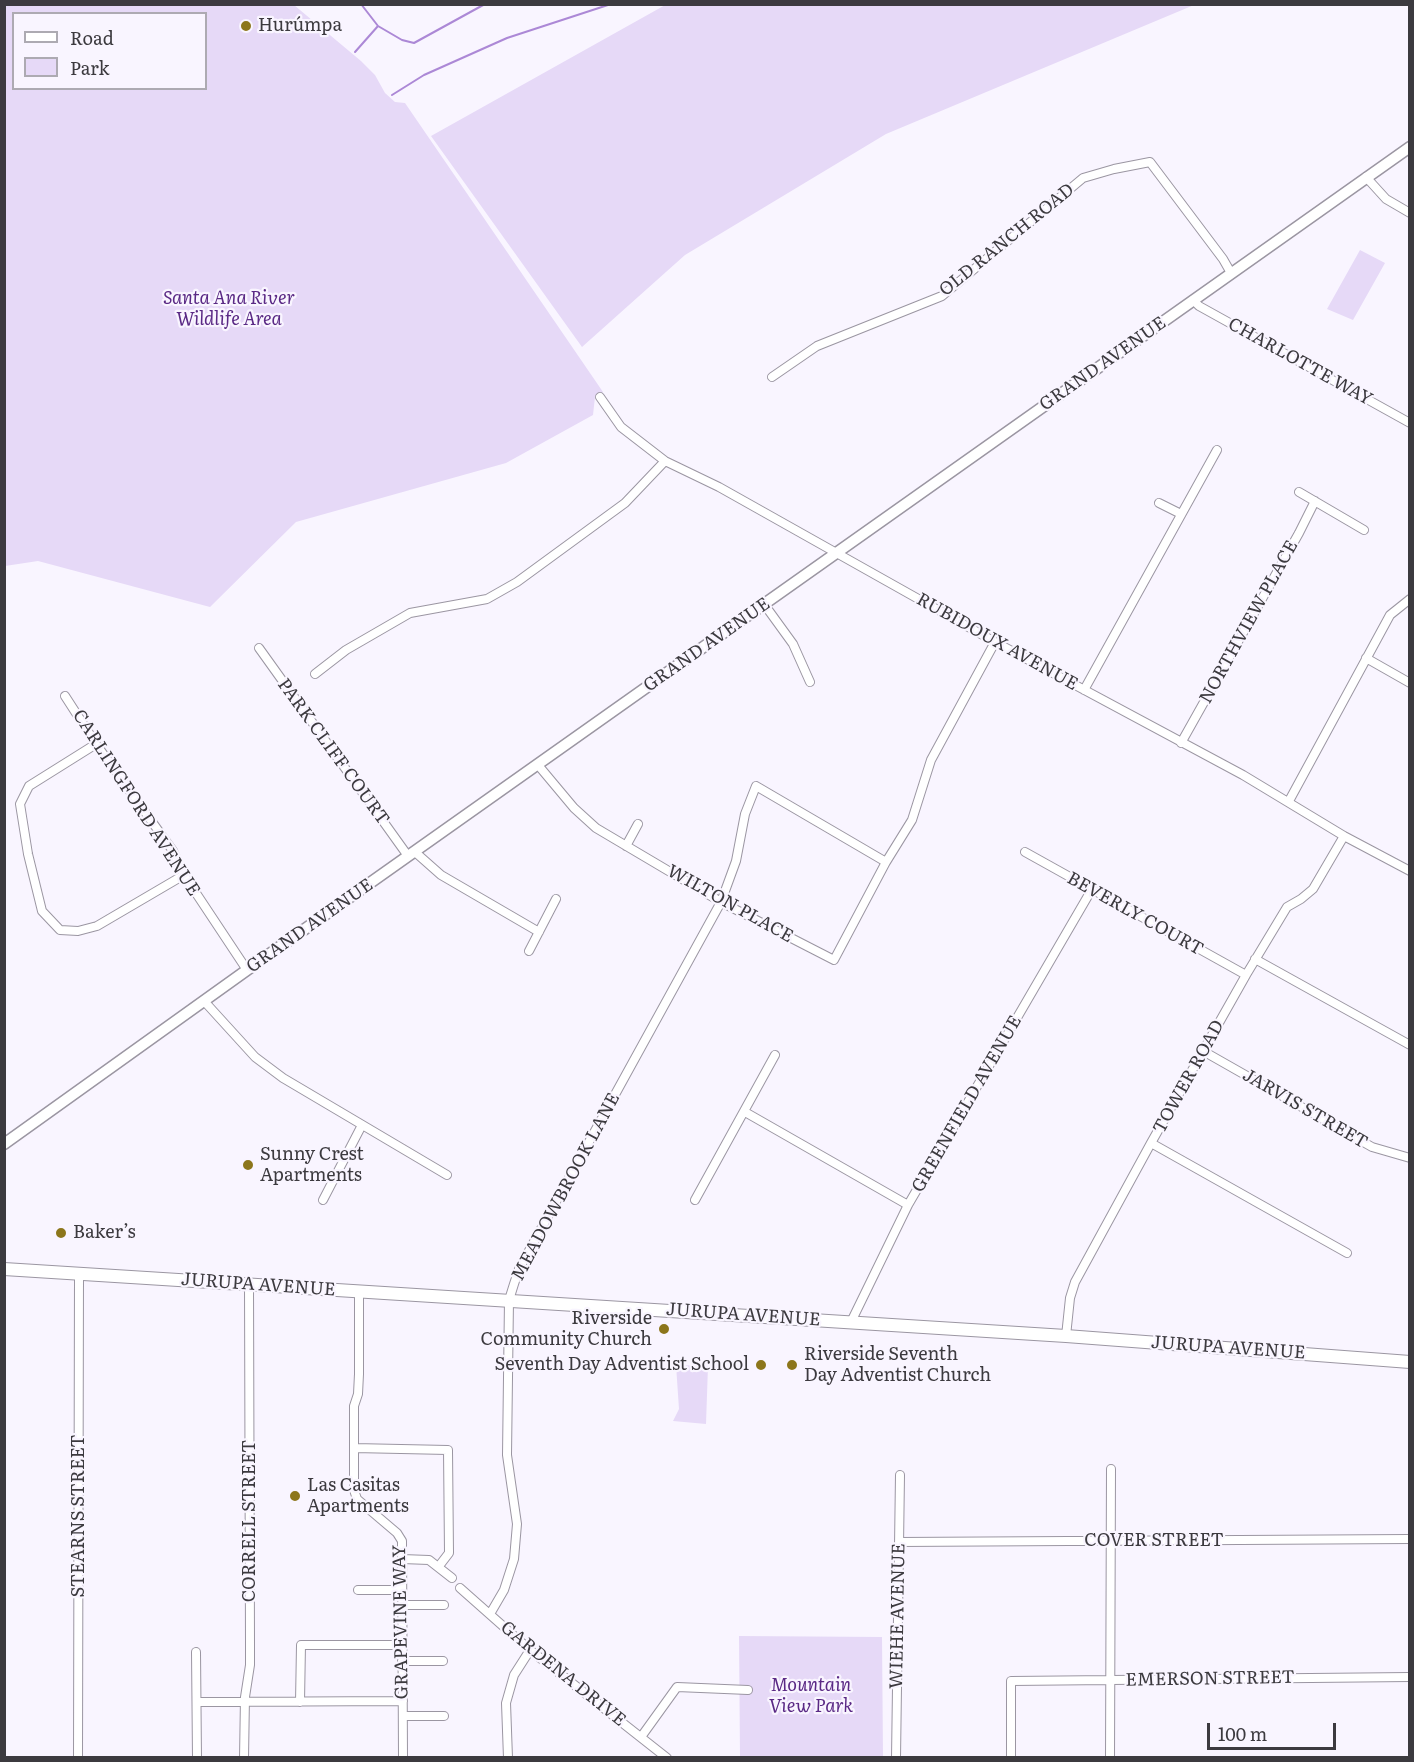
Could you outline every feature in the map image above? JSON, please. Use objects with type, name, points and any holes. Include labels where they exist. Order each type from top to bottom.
[{"type":"main road","name":"JURUPA AVENUE","points":[[4,1269],[1066,1336],[1410,1362]]},
{"type":"street","name":"GRAND AVENUE","points":[[4,1144],[1410,147]]},
{"type":"street","name":"OLD RANCH ROAD","points":[[772,377],[817,346],[942,296],[1083,178],[1114,169],[1150,162],[1231,273]]},
{"type":"street","points":[[1366,177],[1386,199],[1410,213]]},
{"type":"street","name":"CHARLOTTE WAY","points":[[1193,300],[1199,306],[1410,423]]},
{"type":"street","name":"RUBIDOUX AVENUE","points":[[600,397],[621,427],[665,461],[719,487],[995,642],[1288,801],[1344,836],[1410,871]]},
{"type":"street","points":[[1084,690],[1217,450]]},
{"type":"street","points":[[315,674],[346,650],[410,613],[487,599],[517,582],[625,503],[665,461]]},
{"type":"street","points":[[1299,492],[1364,530]]},
{"type":"street","name":"NORTHVIEW PLACE","points":[[1181,743],[1315,501]]},
{"type":"street","points":[[1159,503],[1181,514]]},
{"type":"street","points":[[1288,801],[1390,615],[1410,599]]},
{"type":"street","points":[[765,604],[793,644],[810,682]]},
{"type":"street","points":[[886,861],[912,820],[931,760],[995,642]]},
{"type":"street","name":"PARK CLIFF COURT","points":[[259,648],[411,854],[441,875],[539,932]]},
{"type":"street","points":[[1366,658],[1410,683]]},
{"type":"street","name":"CARLINGFORD AVENUE","points":[[64,696],[173,852],[184,875],[247,970]]},
{"type":"street","points":[[96,744],[29,786],[20,804],[28,854],[42,911],[60,930],[78,931],[97,926],[184,875]]},
{"type":"street","name":"WILTON PLACE","points":[[538,765],[596,828],[721,902],[834,960],[886,861]]},
{"type":"street","name":"MEADOWBROOK LANE","points":[[490,1614],[504,1590],[514,1559],[517,1524],[507,1455],[509,1300],[519,1269],[721,902],[736,861],[745,814],[756,786],[886,861]]},
{"type":"street","points":[[626,846],[638,824]]},
{"type":"street","name":"TOWER ROAD","points":[[1066,1336],[1070,1298],[1075,1282],[1151,1143],[1287,907],[1313,889],[1344,836]]},
{"type":"street","name":"BEVERLY COURT","points":[[1025,852],[1246,975]]},
{"type":"street","name":"GREENFIELD AVENUE","points":[[851,1322],[908,1206],[1092,889]]},
{"type":"street","points":[[529,951],[556,899]]},
{"type":"street","points":[[1255,959],[1410,1045]]},
{"type":"street","points":[[204,1001],[255,1057],[283,1078],[447,1175]]},
{"type":"street","name":"JARVIS STREET","points":[[1203,1051],[1372,1147],[1410,1158]]},
{"type":"street","points":[[695,1200],[775,1055]]},
{"type":"street","points":[[745,1112],[908,1206]]},
{"type":"street","points":[[323,1200],[362,1125]]},
{"type":"street","points":[[1151,1143],[1347,1253]]},
{"type":"street","name":"STEARNS STREET","points":[[78,1758],[80,1274]]},
{"type":"street","name":"CORRELL STREET","points":[[244,1758],[245,1702],[250,1665],[249,1284]]},
{"type":"street","name":"GRAPEVINE WAY","points":[[359,1291],[359,1374],[358,1394],[354,1406],[354,1490],[357,1499],[397,1533],[402,1541],[403,1758]]},
{"type":"street","points":[[354,1448],[448,1449],[449,1553],[439,1566]]},
{"type":"street","points":[[1110,1758],[1111,1469]]},
{"type":"street","name":"WIEHE AVENUE","points":[[896,1758],[900,1475]]},
{"type":"street","name":"COVER STREET","points":[[899,1542],[1410,1539]]},
{"type":"street","points":[[402,1559],[429,1560],[452,1578]]},
{"type":"street","name":"GARDENA DRIVE","points":[[460,1588],[531,1650],[667,1758]]},
{"type":"street","points":[[358,1590],[402,1590]]},
{"type":"street","points":[[402,1605],[444,1605]]},
{"type":"street","points":[[300,1702],[301,1645],[402,1645]]},
{"type":"street","points":[[508,1758],[506,1702],[514,1675],[531,1650]]},
{"type":"street","points":[[196,1652],[197,1758]]},
{"type":"street","points":[[402,1661],[443,1661]]},
{"type":"street","name":"EMERSON STREET","points":[[1011,1758],[1011,1681],[1410,1677]]},
{"type":"street","points":[[641,1737],[677,1687],[748,1690]]},
{"type":"street","points":[[197,1702],[403,1701]]},
{"type":"street","points":[[403,1716],[444,1716]]},
{"type":"green space","points":[[667,4],[1194,5],[886,134],[685,255],[582,347],[431,136]]},
{"type":"green space","name":"Santa Ana River Wildlife Area","points":[[5,5],[294,5],[361,61],[375,75],[385,93],[395,102],[405,103],[603,392],[595,397],[593,415],[506,463],[296,522],[210,607],[38,561],[5,566]]},
{"type":"green space","points":[[1360,250],[1385,263],[1353,320],[1327,309]]},
{"type":"green space","points":[[676,1365],[708,1366],[706,1424],[673,1421],[679,1409]]},
{"type":"green space","name":"Mountain View Park","points":[[739,1636],[882,1637],[883,1757],[740,1757]]},
{"type":"waterway","points":[[361,4],[378,26]]},
{"type":"waterway","points":[[355,52],[378,26],[402,40],[414,43],[485,4]]},
{"type":"waterway","points":[[392,95],[424,75],[507,38],[611,4]]},
{"type":"place","name":"Hurúmpa","points":[[246,26]]},
{"type":"place","name":"Sunny Crest Apartments","points":[[248,1165]]},
{"type":"place","name":"Baker’s","points":[[61,1233]]},
{"type":"place","name":"Riverside Community Church","points":[[664,1329]]},
{"type":"place","name":"Seventh Day Adventist School","points":[[761,1365]]},
{"type":"place","name":"Riverside Seventh Day Adventist Church","points":[[792,1365]]},
{"type":"place","name":"Las Casitas Apartments","points":[[295,1496]]}]
